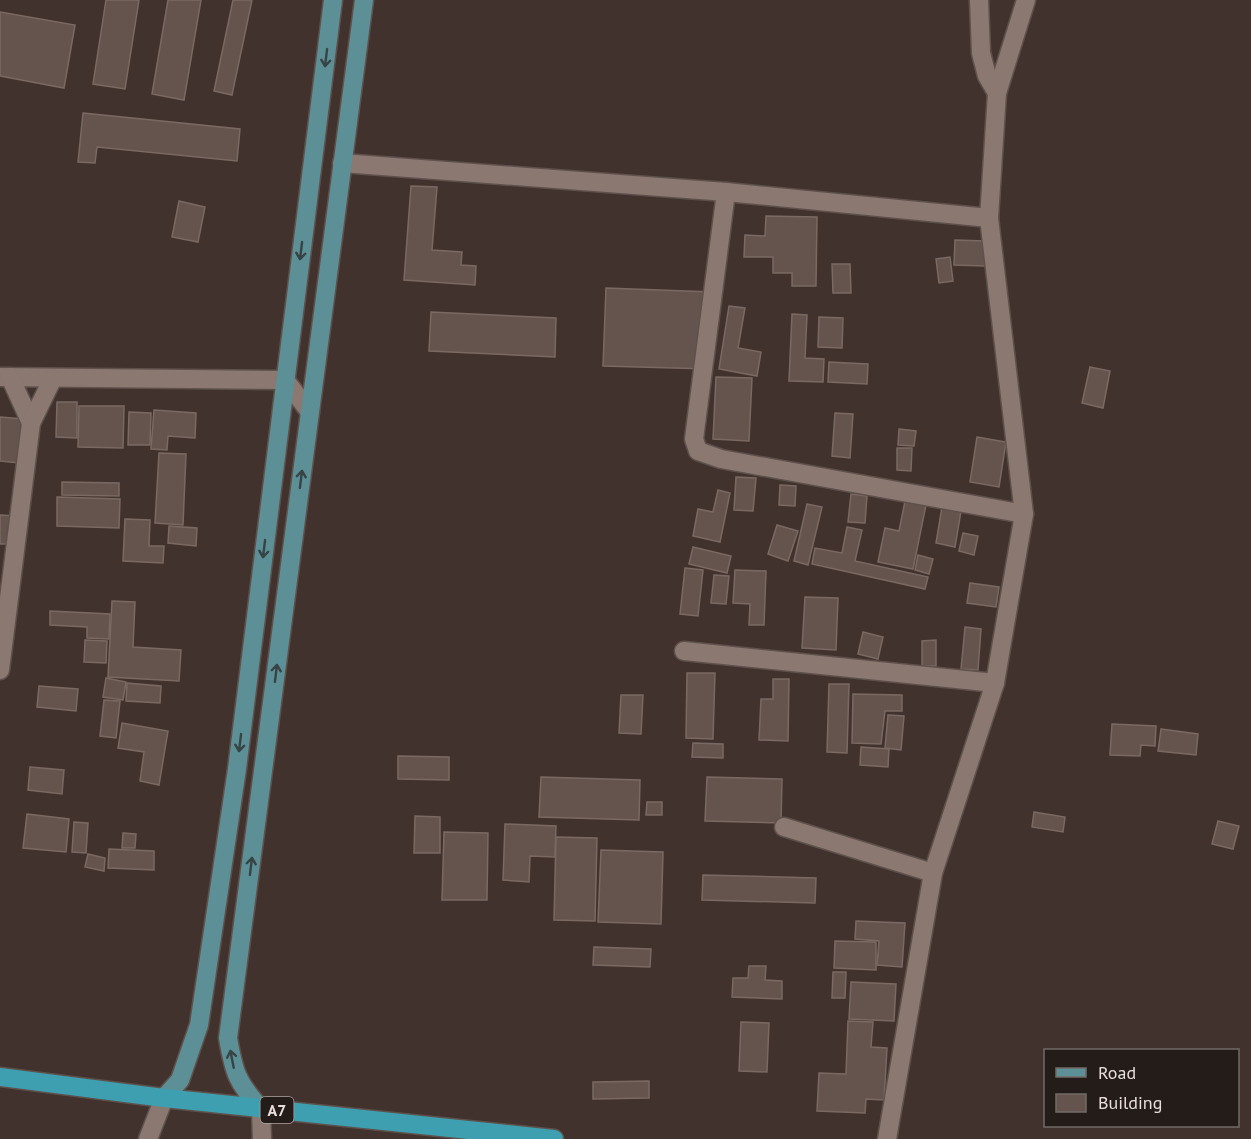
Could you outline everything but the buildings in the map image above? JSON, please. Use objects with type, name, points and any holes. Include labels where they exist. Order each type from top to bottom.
[{"type":"highway","name":"A7","points":[[0,1077],[261,1109],[554,1139]]},
{"type":"main road","points":[[164,1098],[180,1080],[199,1025],[237,769],[333,0]]},
{"type":"main road","points":[[261,1109],[240,1086],[228,1038],[364,0]]},
{"type":"street","points":[[979,0],[981,53],[987,76],[997,93]]},
{"type":"street","points":[[887,1139],[933,873],[995,683],[1024,513],[989,218],[997,93],[1026,0]]},
{"type":"street","points":[[342,163],[726,192],[989,218]]},
{"type":"street","points":[[726,192],[694,439],[698,451],[721,459],[1024,513]]},
{"type":"street","points":[[5,377],[285,380],[310,412]]},
{"type":"street","points":[[5,377],[31,423]]},
{"type":"street","points":[[0,670],[31,423],[52,378]]},
{"type":"street","points":[[684,651],[995,683]]},
{"type":"street","points":[[784,827],[933,873]]},
{"type":"street","points":[[148,1139],[164,1098]]},
{"type":"street","points":[[261,1109],[262,1139]]}]
